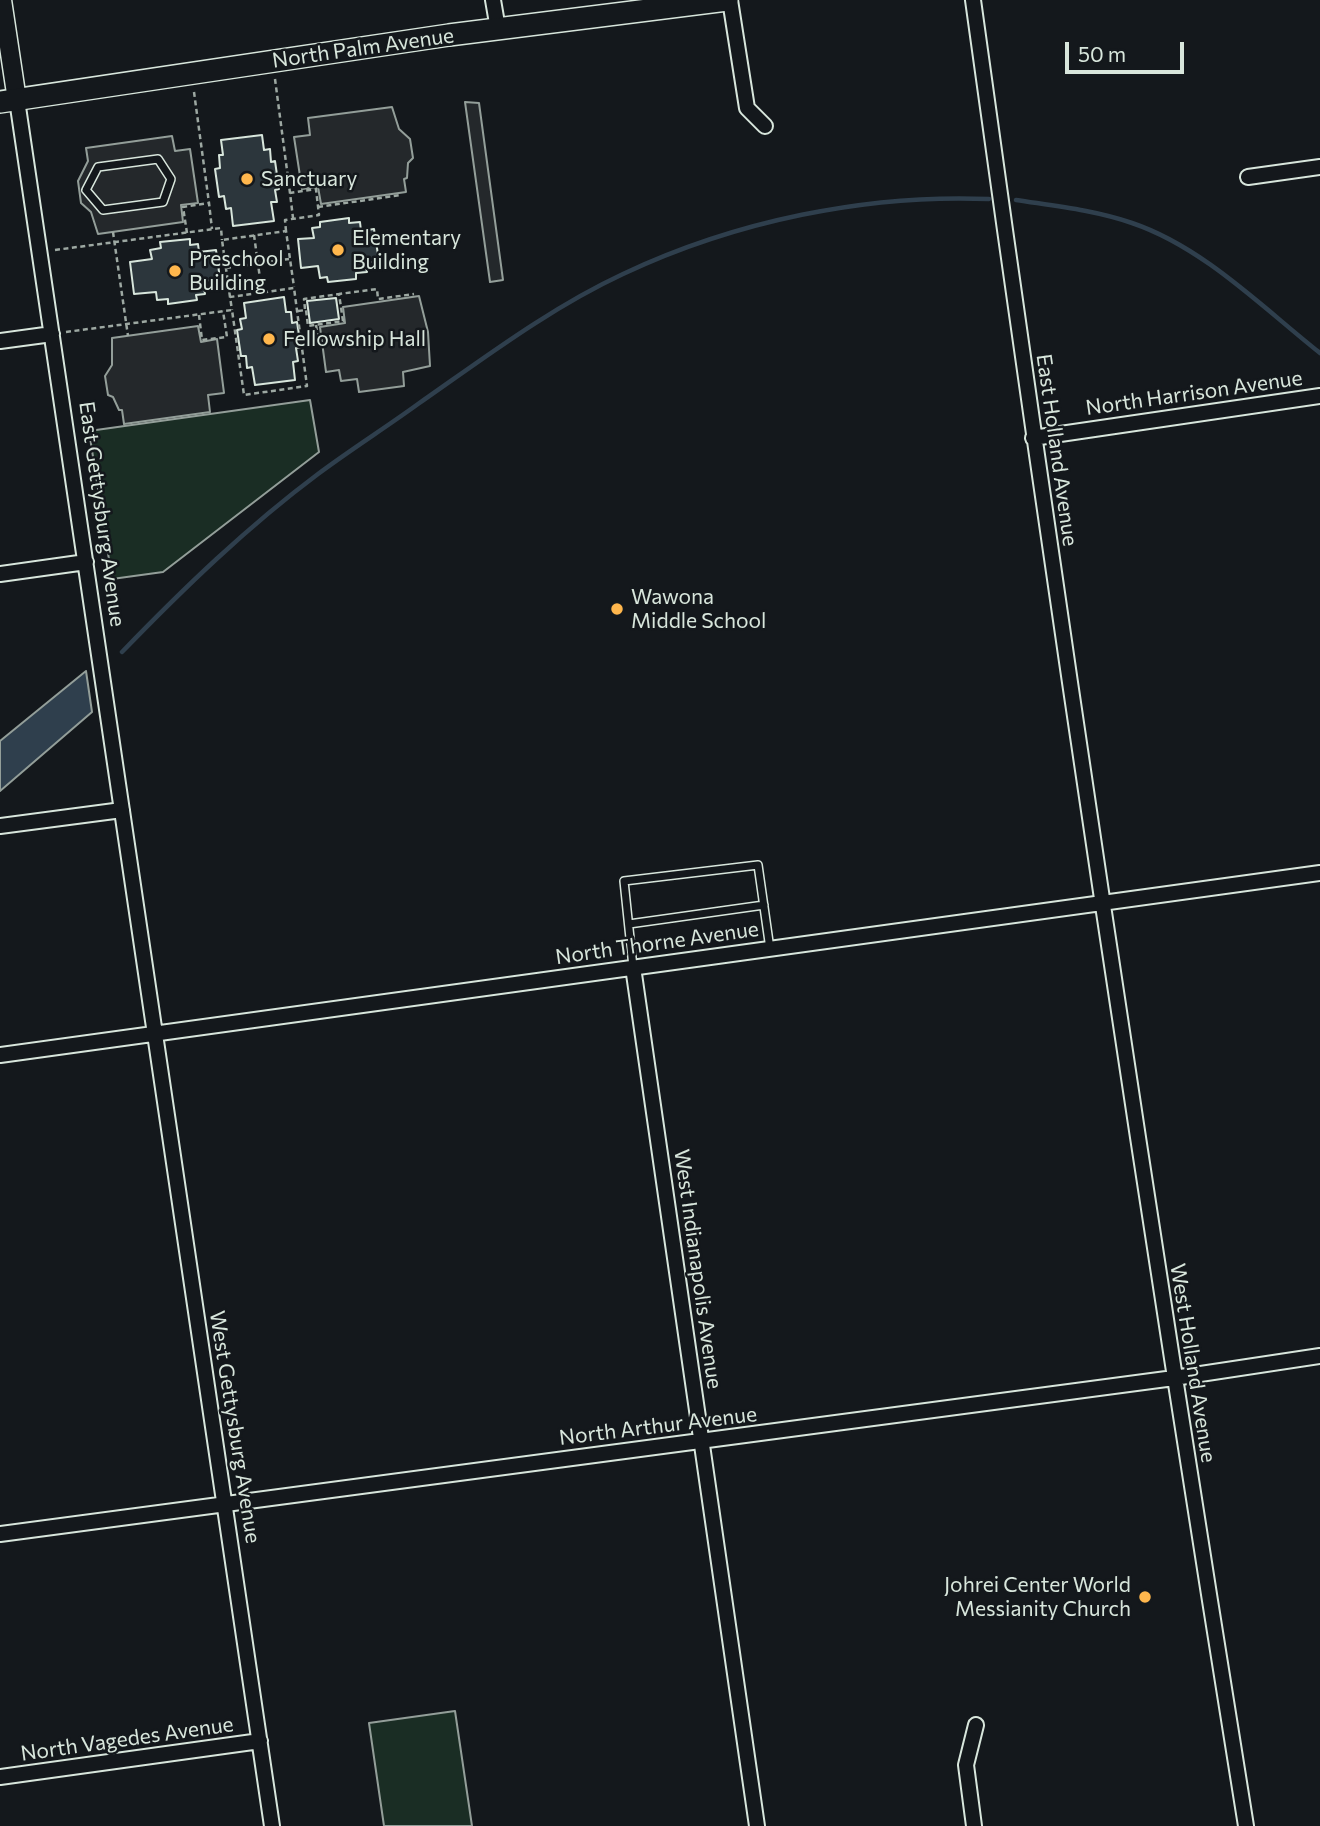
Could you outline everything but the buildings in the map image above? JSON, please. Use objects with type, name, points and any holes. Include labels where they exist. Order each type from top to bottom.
[{"type":"main road","name":"North Palm Avenue","points":[[8,101],[683,2],[718,1]]},
{"type":"street","name":"East Gettysburg Avenue","points":[[2,0],[8,101],[40,252],[154,1034]]},
{"type":"street","points":[[493,0],[498,29]]},
{"type":"street","name":"East Holland Avenue","points":[[973,0],[1033,438],[1104,905]]},
{"type":"street","points":[[718,1],[747,108],[765,126]]},
{"type":"street","points":[[1248,177],[1320,167]]},
{"type":"street","points":[[0,341],[52,334]]},
{"type":"street","name":"North Harrison Avenue","points":[[1033,438],[1320,396]]},
{"type":"street","points":[[0,574],[86,562]]},
{"type":"street","points":[[0,826],[122,810]]},
{"type":"street","name":"North Thorne Avenue","points":[[0,1055],[1104,905],[1320,873]]},
{"type":"street","name":"West Holland Avenue","points":[[1104,905],[1174,1378],[1246,1826]]},
{"type":"street","name":"West Indianapolis Avenue","points":[[634,967],[757,1826]]},
{"type":"street","name":"West Gettysburg Avenue","points":[[154,1034],[226,1502],[272,1826]]},
{"type":"street","name":"North Arthur Avenue","points":[[0,1534],[1174,1378],[1320,1356]]},
{"type":"street","points":[[974,1826],[966,1765],[976,1725]]},
{"type":"street","name":"North Vagedes Avenue","points":[[0,1777],[260,1741]]},
{"type":"lane","points":[[158,159],[171,179],[163,202],[103,210],[86,190],[98,167],[158,159]]},
{"type":"lane","points":[[634,967],[624,881],[758,865],[770,949]]},
{"type":"lane","points":[[629,924],[764,905]]},
{"type":"path","points":[[272,62],[293,218]]},
{"type":"path","points":[[192,74],[212,229]]},
{"type":"path","points":[[40,252],[221,228],[244,395],[307,386],[285,219],[319,215],[316,189],[290,193]]},
{"type":"path","points":[[318,207],[401,195]]},
{"type":"path","points":[[187,233],[183,207],[209,204]]},
{"type":"path","points":[[222,240],[286,231]]},
{"type":"path","points":[[113,232],[128,336]]},
{"type":"path","points":[[254,235],[262,293]]},
{"type":"path","points":[[226,268],[290,259]]},
{"type":"path","points":[[230,297],[294,288]]},
{"type":"path","points":[[339,294],[343,321],[307,326],[304,299],[339,294],[377,289],[379,299],[414,295]]},
{"type":"path","points":[[52,334],[232,310]]},
{"type":"path","points":[[297,311],[306,310]]},
{"type":"path","points":[[199,315],[202,340],[227,337],[223,312]]},
{"type":"path","points":[[316,325],[319,344]]},
{"type":"green space","points":[[310,400],[319,452],[163,572],[112,579],[89,431]]},
{"type":"green space","points":[[455,1711],[472,1826],[384,1826],[369,1723]]},
{"type":"shaded area","points":[[465,102],[479,103],[503,280],[490,282]]},
{"type":"shaded area","points":[[392,107],[399,129],[410,139],[413,158],[408,163],[407,178],[404,179],[406,192],[321,204],[318,187],[302,189],[294,137],[310,135],[308,118]]},
{"type":"shaded area","points":[[172,136],[175,151],[190,149],[198,203],[181,205],[183,222],[98,234],[91,212],[81,203],[78,181],[88,161],[86,148]]},
{"type":"shaded area","points":[[419,296],[428,332],[430,366],[403,372],[404,386],[359,392],[357,379],[341,381],[339,370],[326,372],[320,327],[345,323],[343,307]]},
{"type":"shaded area","points":[[198,326],[201,342],[217,339],[224,393],[208,395],[210,412],[124,424],[122,410],[119,410],[113,397],[108,395],[105,376],[112,365],[112,338]]},
{"type":"water","points":[[86,671],[92,712],[0,791],[0,741]]},
{"type":"waterway","points":[[122,652],[216,559],[318,474],[518,335],[596,287],[666,255],[710,239],[802,215],[896,201],[989,199]]},
{"type":"waterway","points":[[1016,200],[1103,215],[1158,234],[1183,247],[1231,280],[1320,353]]},
{"type":"place","name":"Sanctuary","points":[[247,179]]},
{"type":"place","name":"Elementary Building","points":[[338,250]]},
{"type":"place","name":"Preschool Building","points":[[175,271]]},
{"type":"place","name":"Fellowship Hall","points":[[269,339]]},
{"type":"place","name":"Wawona Middle School","points":[[617,609]]},
{"type":"place","name":"Johrei Center World Messianity Church","points":[[1145,1597]]}]
